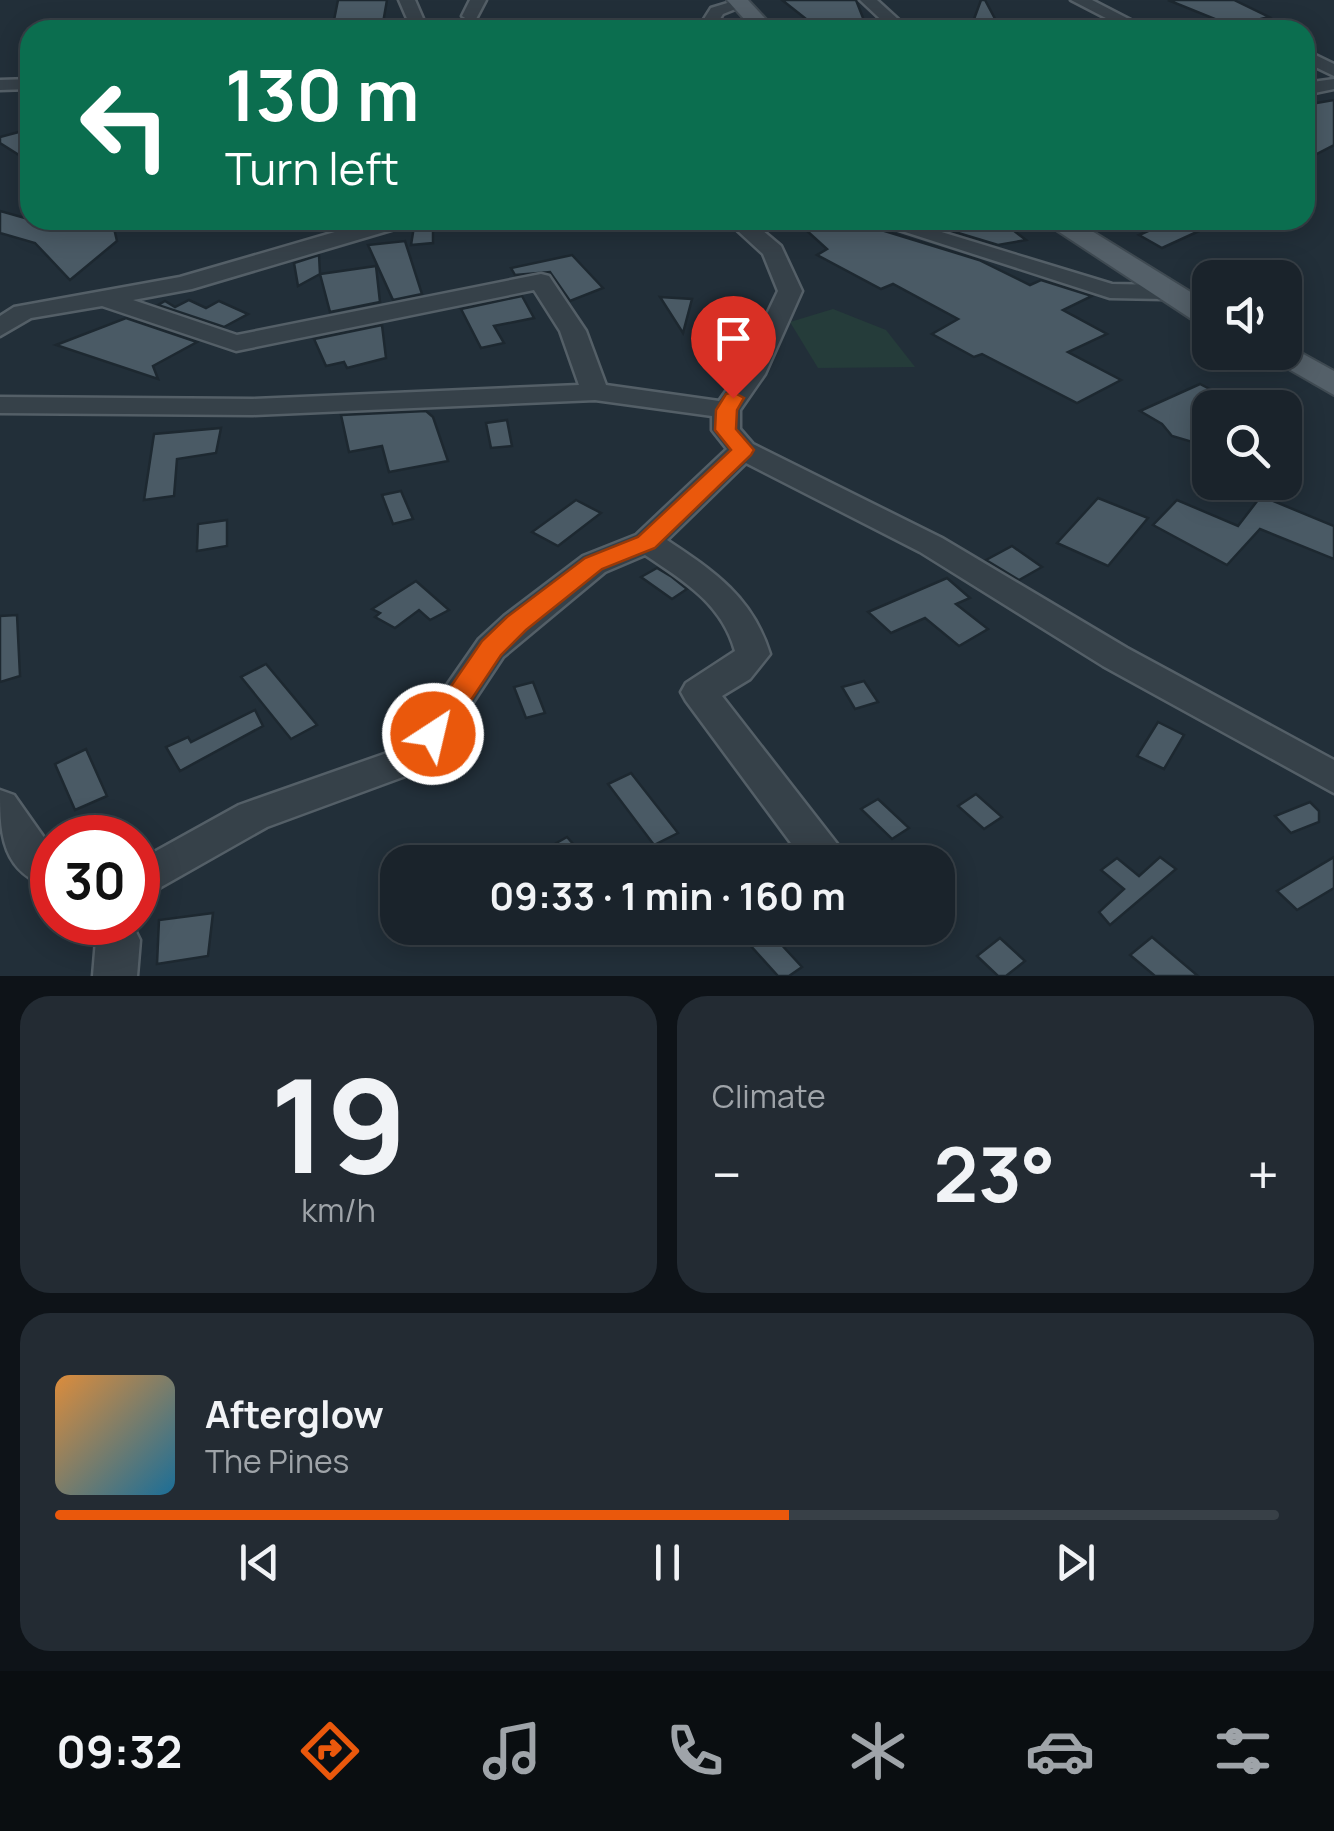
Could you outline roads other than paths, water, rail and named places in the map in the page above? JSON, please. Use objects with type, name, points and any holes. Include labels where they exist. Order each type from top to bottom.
[{"type":"main road","points":[[739,2],[756,20]]},
{"type":"main road","points":[[1070,230],[1192,307]]},
{"type":"main road","points":[[1302,367],[1334,384]]},
{"type":"street","points":[[868,0],[891,20]]},
{"type":"street","points":[[1078,0],[1121,20]]},
{"type":"street","points":[[711,20],[717,11],[739,2]]},
{"type":"street","points":[[0,328],[23,312],[109,300],[183,284],[366,230]]},
{"type":"street","points":[[749,230],[772,250],[790,292],[752,374],[726,410],[726,430],[743,450],[931,545],[1115,657],[1334,778]]},
{"type":"street","points":[[912,230],[1110,291],[1164,292]]},
{"type":"street","points":[[109,300],[236,342],[541,281],[573,331],[595,392]]},
{"type":"street","points":[[0,296],[23,312]]},
{"type":"street","points":[[0,405],[252,408],[595,392],[726,410]]},
{"type":"street","points":[[160,867],[252,816],[417,757],[491,648],[516,624],[594,564],[647,542],[743,450]]},
{"type":"street","points":[[647,542],[706,580],[734,607],[749,635],[752,654],[738,670],[699,692],[815,845]]},
{"type":"street","points":[[0,806],[30,852]]},
{"type":"street","points":[[114,976],[117,945]]}]
